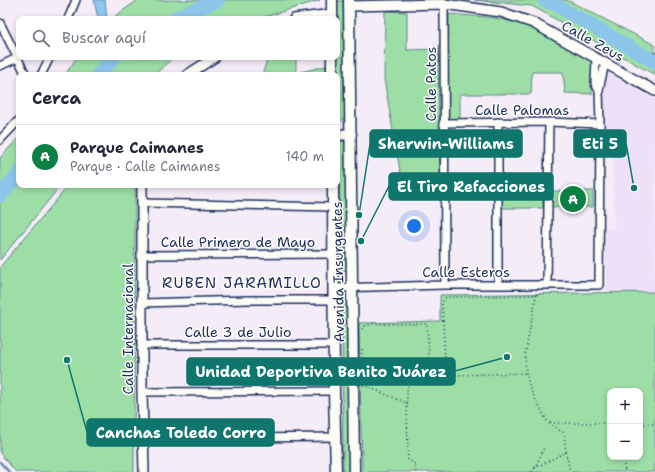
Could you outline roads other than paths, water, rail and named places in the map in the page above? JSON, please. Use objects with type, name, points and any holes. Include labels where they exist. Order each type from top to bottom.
[{"type":"main road","name":"Avenida Insurgentes","points":[[349,3],[354,472]]},
{"type":"main road","points":[[332,60],[332,72]]},
{"type":"main road","points":[[340,135],[351,134]]},
{"type":"main road","name":"Avenida Insurgentes","points":[[333,188],[336,472]]},
{"type":"street","points":[[69,16],[76,0]]},
{"type":"street","name":"Calle Zeus","points":[[349,3],[444,4],[501,12],[533,23],[655,91]]},
{"type":"street","name":"Calle Patos","points":[[444,4],[445,285]]},
{"type":"street","points":[[305,16],[332,9]]},
{"type":"street","points":[[0,23],[16,53]]},
{"type":"street","points":[[0,66],[16,58]]},
{"type":"street","points":[[596,58],[595,84],[599,90]]},
{"type":"street","points":[[19,60],[25,72]]},
{"type":"street","points":[[42,72],[48,60]]},
{"type":"street","points":[[192,72],[210,60]]},
{"type":"street","points":[[600,124],[599,90],[605,63]]},
{"type":"street","points":[[498,122],[498,285]]},
{"type":"street","points":[[547,285],[549,122]]},
{"type":"street","name":"Calle Palomas","points":[[444,123],[549,122],[600,124]]},
{"type":"street","points":[[0,140],[16,123]]},
{"type":"street","name":"Calle Esteros","points":[[334,288],[445,285],[599,285],[600,124]]},
{"type":"street","name":"Calle Internacional","points":[[142,188],[142,392],[144,472]]},
{"type":"street","points":[[143,203],[333,208]]},
{"type":"street","name":"Calle Primero de Mayo","points":[[142,256],[334,254]]},
{"type":"street","points":[[142,303],[248,300],[334,300]]},
{"type":"street","name":"Calle 3 de Julio","points":[[142,345],[334,345]]},
{"type":"street","points":[[142,392],[334,391]]},
{"type":"street","points":[[143,439],[335,437]]},
{"type":"water","points":[[94,0],[105,0],[107,16],[97,16]]},
{"type":"waterway","points":[[180,16],[218,0]]},
{"type":"waterway","points":[[544,0],[554,4],[655,62]]},
{"type":"waterway","points":[[640,53],[655,53]]},
{"type":"waterway","points":[[101,72],[111,60]]},
{"type":"waterway","points":[[0,196],[16,177]]},
{"type":"waterway","points":[[0,462],[9,472]]},
{"type":"place","name":"Eti 5","points":[[634,188]]},
{"type":"place","name":"Parque Caimanes","points":[[573,199]]},
{"type":"place","name":"Sherwin-Williams","points":[[359,215]]},
{"type":"place","name":"El Tiro Refacciones","points":[[361,241]]},
{"type":"place","name":"Unidad Deportiva Benito Juárez","points":[[507,357]]},
{"type":"place","name":"Canchas Toledo Corro","points":[[67,360]]},
{"type":"district","name":"RUBEN JARAMILLO","points":[[242,283]]}]
